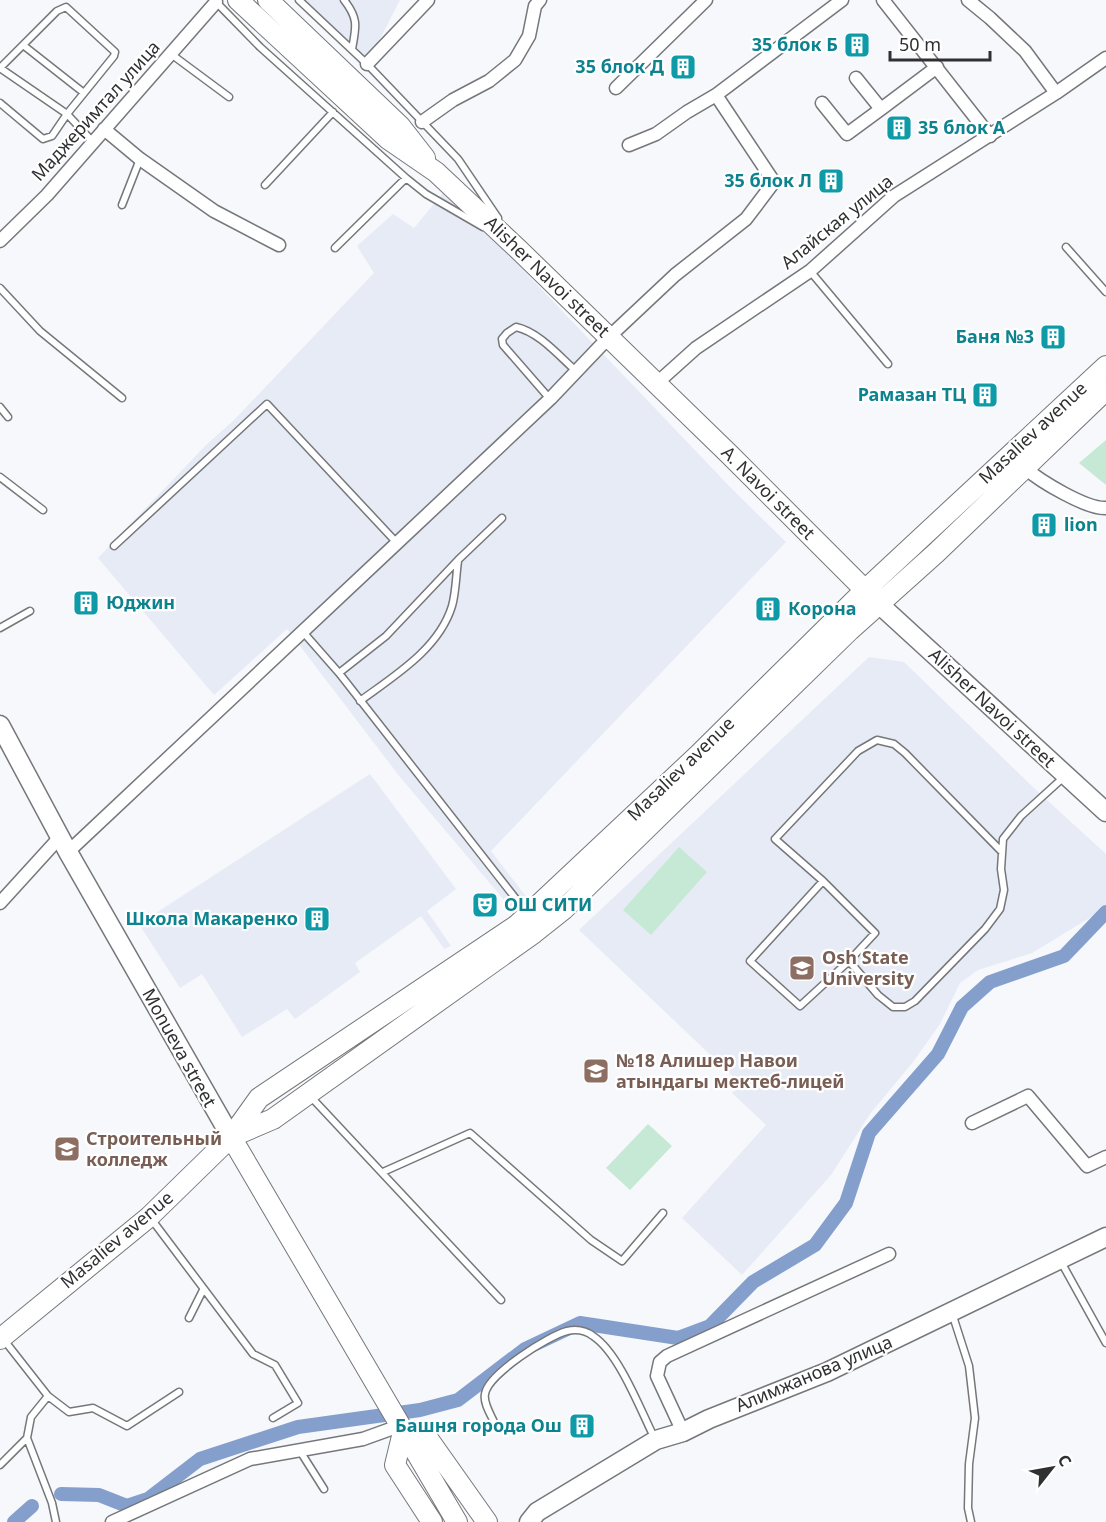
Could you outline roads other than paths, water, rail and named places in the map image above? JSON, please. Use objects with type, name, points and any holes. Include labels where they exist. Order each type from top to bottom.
[{"type":"main road","name":"Alisher Navoi street","points":[[238,0],[388,139],[436,172],[657,383]]},
{"type":"main road","name":"Alisher Navoi street","points":[[268,0],[400,126],[436,172]]},
{"type":"main road","name":"Masaliev avenue","points":[[1,1338],[149,1217],[231,1137],[259,1098],[517,925],[697,756],[865,590],[1106,366]]},
{"type":"main road","name":"A. Navoi street","points":[[657,383],[879,604]]},
{"type":"main road","name":"Masaliev avenue","points":[[231,1137],[273,1119],[309,1095],[534,933],[562,910],[842,638],[936,553],[1106,390]]},
{"type":"main road","name":"Monueva street","points":[[231,1137],[457,1522]]},
{"type":"main road","points":[[432,1522],[395,1465],[396,1421],[429,1440],[487,1522]]},
{"type":"street","points":[[367,63],[428,0]]},
{"type":"street","points":[[422,122],[453,99],[489,81],[515,60],[529,36],[535,6],[540,0]]},
{"type":"street","points":[[616,88],[706,0]]},
{"type":"street","points":[[629,146],[656,134],[716,95],[843,0]]},
{"type":"street","points":[[883,0],[990,136]]},
{"type":"street","points":[[968,0],[1024,51],[1056,93]]},
{"type":"street","name":"Маджеримтал улица","points":[[0,241],[47,195],[215,1]]},
{"type":"street","name":"Алайская улица","points":[[657,383],[696,348],[810,270],[894,196],[990,136],[1106,58]]},
{"type":"street","points":[[822,103],[847,134],[937,67]]},
{"type":"street","points":[[856,78],[881,109]]},
{"type":"street","points":[[0,903],[303,632],[550,399],[609,337],[675,275],[746,219],[774,182],[716,95]]},
{"type":"street","points":[[104,129],[140,159],[214,211],[279,245]]},
{"type":"street","points":[[1025,468],[1040,480],[1081,501],[1099,508],[1106,508]]},
{"type":"street","name":"Alisher Navoi street","points":[[879,604],[1106,812]]},
{"type":"street","name":"Monueva street","points":[[0,725],[5,747],[64,844],[231,1137]]},
{"type":"street","points":[[972,1123],[1028,1096],[1087,1166],[1106,1157]]},
{"type":"street","name":"Алимжанова улица","points":[[529,1522],[537,1512],[656,1440],[683,1432],[709,1419],[827,1372],[1106,1237]]},
{"type":"street","points":[[683,1432],[657,1376],[660,1362],[667,1356],[889,1254]]},
{"type":"street","points":[[112,1522],[250,1459],[363,1438],[396,1421]]},
{"type":"lane","points":[[299,0],[367,63],[458,159],[518,249]]},
{"type":"lane","points":[[344,0],[356,19],[352,49]]},
{"type":"lane","points":[[215,1],[260,47],[406,178],[426,194],[518,249]]},
{"type":"lane","points":[[0,103],[43,139],[52,136],[67,114],[114,56],[115,52],[66,8],[57,11],[0,68],[67,114],[93,142]]},
{"type":"lane","points":[[23,45],[84,93]]},
{"type":"lane","points":[[171,54],[229,97]]},
{"type":"lane","points":[[265,185],[333,112]]},
{"type":"lane","points":[[122,205],[140,159]]},
{"type":"lane","points":[[335,248],[406,178]]},
{"type":"lane","points":[[1066,247],[1106,292]]},
{"type":"lane","points":[[810,270],[888,364]]},
{"type":"lane","points":[[0,288],[40,331],[122,398]]},
{"type":"lane","points":[[550,399],[503,345],[502,339],[507,333],[516,327],[522,328],[536,336],[576,371]]},
{"type":"lane","points":[[114,546],[267,404],[397,543]]},
{"type":"lane","points":[[0,407],[8,417]]},
{"type":"lane","points":[[0,477],[43,510]]},
{"type":"lane","points":[[339,673],[386,636],[458,560],[502,518]]},
{"type":"lane","points":[[360,701],[415,659],[439,634],[452,606],[458,560]]},
{"type":"lane","points":[[0,628],[30,611]]},
{"type":"lane","points":[[303,632],[339,673],[528,914]]},
{"type":"lane","points":[[823,881],[750,961],[800,1006],[849,961],[875,933],[823,881],[775,839],[858,751],[877,740],[894,744],[905,753],[1002,852]]},
{"type":"lane","points":[[849,961],[878,995],[893,1007],[905,1007],[915,1001],[985,929],[1000,909],[1004,890],[1003,839],[1021,816],[1065,775]]},
{"type":"lane","points":[[309,1095],[501,1300]]},
{"type":"lane","points":[[383,1172],[470,1133],[591,1240],[622,1261],[663,1213]]},
{"type":"lane","points":[[149,1217],[253,1354],[275,1365],[298,1404],[273,1418]]},
{"type":"lane","points":[[1060,1260],[1106,1342]]},
{"type":"lane","points":[[189,1318],[203,1290]]},
{"type":"lane","points":[[951,1312],[969,1366],[975,1418],[969,1464],[968,1508],[971,1522]]},
{"type":"lane","points":[[495,1424],[484,1397],[485,1390],[490,1384],[519,1357],[538,1345],[566,1332],[579,1330],[594,1336],[609,1351],[656,1440]]},
{"type":"lane","points":[[1,1338],[48,1396],[69,1412],[93,1408],[127,1426],[179,1392]]},
{"type":"lane","points":[[48,1396],[31,1417],[27,1438],[52,1503],[56,1522]]},
{"type":"lane","points":[[0,1465],[27,1438]]},
{"type":"lane","points":[[300,1450],[324,1489]]},
{"type":"waterway","points":[[61,1494],[99,1495],[127,1506],[148,1499],[200,1459],[298,1427],[420,1410],[458,1400],[525,1349],[580,1323],[678,1338],[710,1326],[753,1282],[815,1245],[846,1203],[869,1133],[938,1054],[962,1007],[990,982],[1064,956],[1106,912]]},
{"type":"waterway","points":[[14,1522],[32,1506]]},
{"type":"place","name":"35 блок Б","points":[[857,45]]},
{"type":"place","name":"35 блок Д","points":[[683,67]]},
{"type":"place","name":"35 блок А","points":[[899,128]]},
{"type":"place","name":"35 блок Л","points":[[831,181]]},
{"type":"place","name":"Баня №3","points":[[1053,337]]},
{"type":"place","name":"Рамазан ТЦ","points":[[985,395]]},
{"type":"place","name":"lion","points":[[1044,525]]},
{"type":"place","name":"Юджин","points":[[86,603]]},
{"type":"place","name":"Корона","points":[[768,609]]},
{"type":"place","name":"ОШ СИТИ","points":[[485,905]]},
{"type":"place","name":"Школа Макаренко","points":[[317,919]]},
{"type":"place","name":"Osh State University","points":[[802,968]]},
{"type":"place","name":"№18 Алишер Навои атындагы мектеб-лицей","points":[[596,1071]]},
{"type":"place","name":"Строительный колледж","points":[[67,1149]]},
{"type":"place","name":"Башня города Ош","points":[[582,1426]]}]
